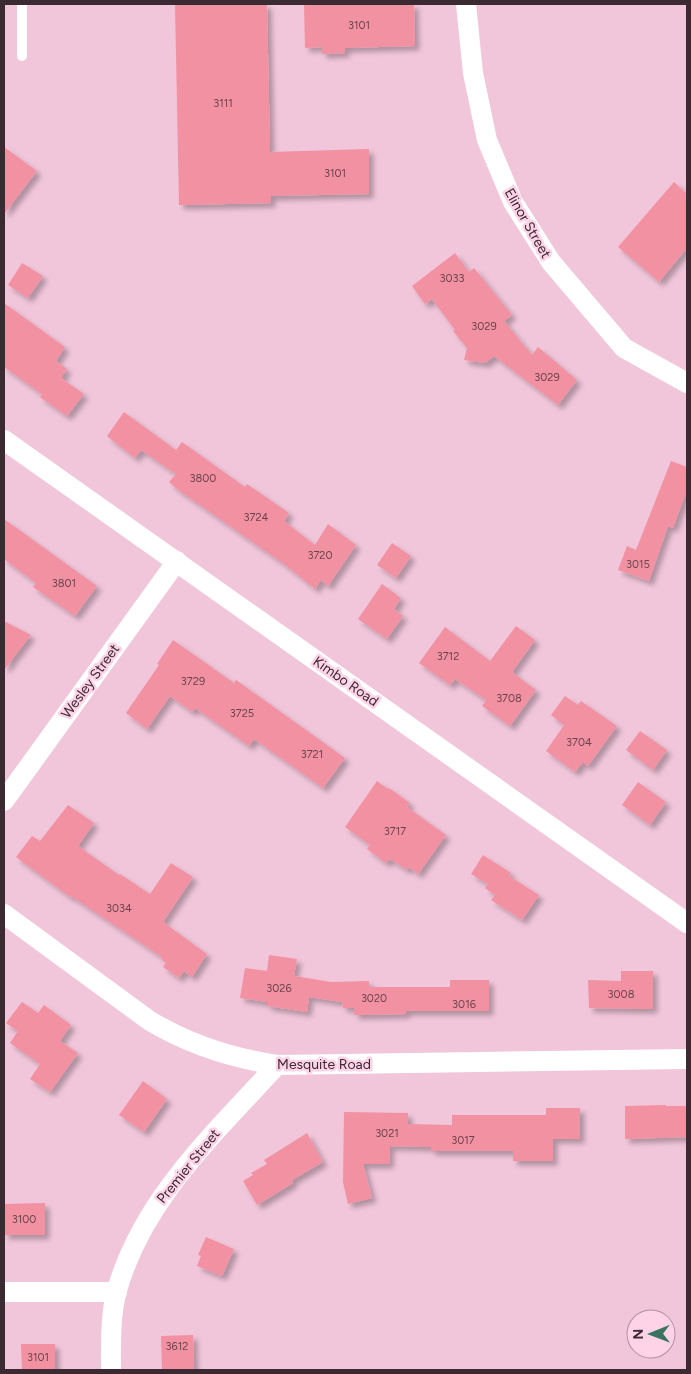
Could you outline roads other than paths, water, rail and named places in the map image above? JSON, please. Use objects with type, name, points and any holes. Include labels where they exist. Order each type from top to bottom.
[{"type":"street","name":"Elinor Street","points":[[466,4],[473,73],[487,140],[513,202],[551,262],[624,348],[687,383]]},
{"type":"street","name":"Kimbo Road","points":[[4,440],[687,922]]},
{"type":"street","name":"Wesley Street","points":[[4,801],[177,561]]},
{"type":"street","name":"Mesquite Road","points":[[4,914],[150,1021],[170,1033],[213,1051],[277,1065],[687,1059]]},
{"type":"street","name":"Premier Street","points":[[111,1370],[113,1322],[117,1292],[132,1250],[159,1200],[191,1159],[277,1065]]},
{"type":"street","points":[[4,1292],[117,1292]]},
{"type":"lane","points":[[22,4],[22,56]]}]
